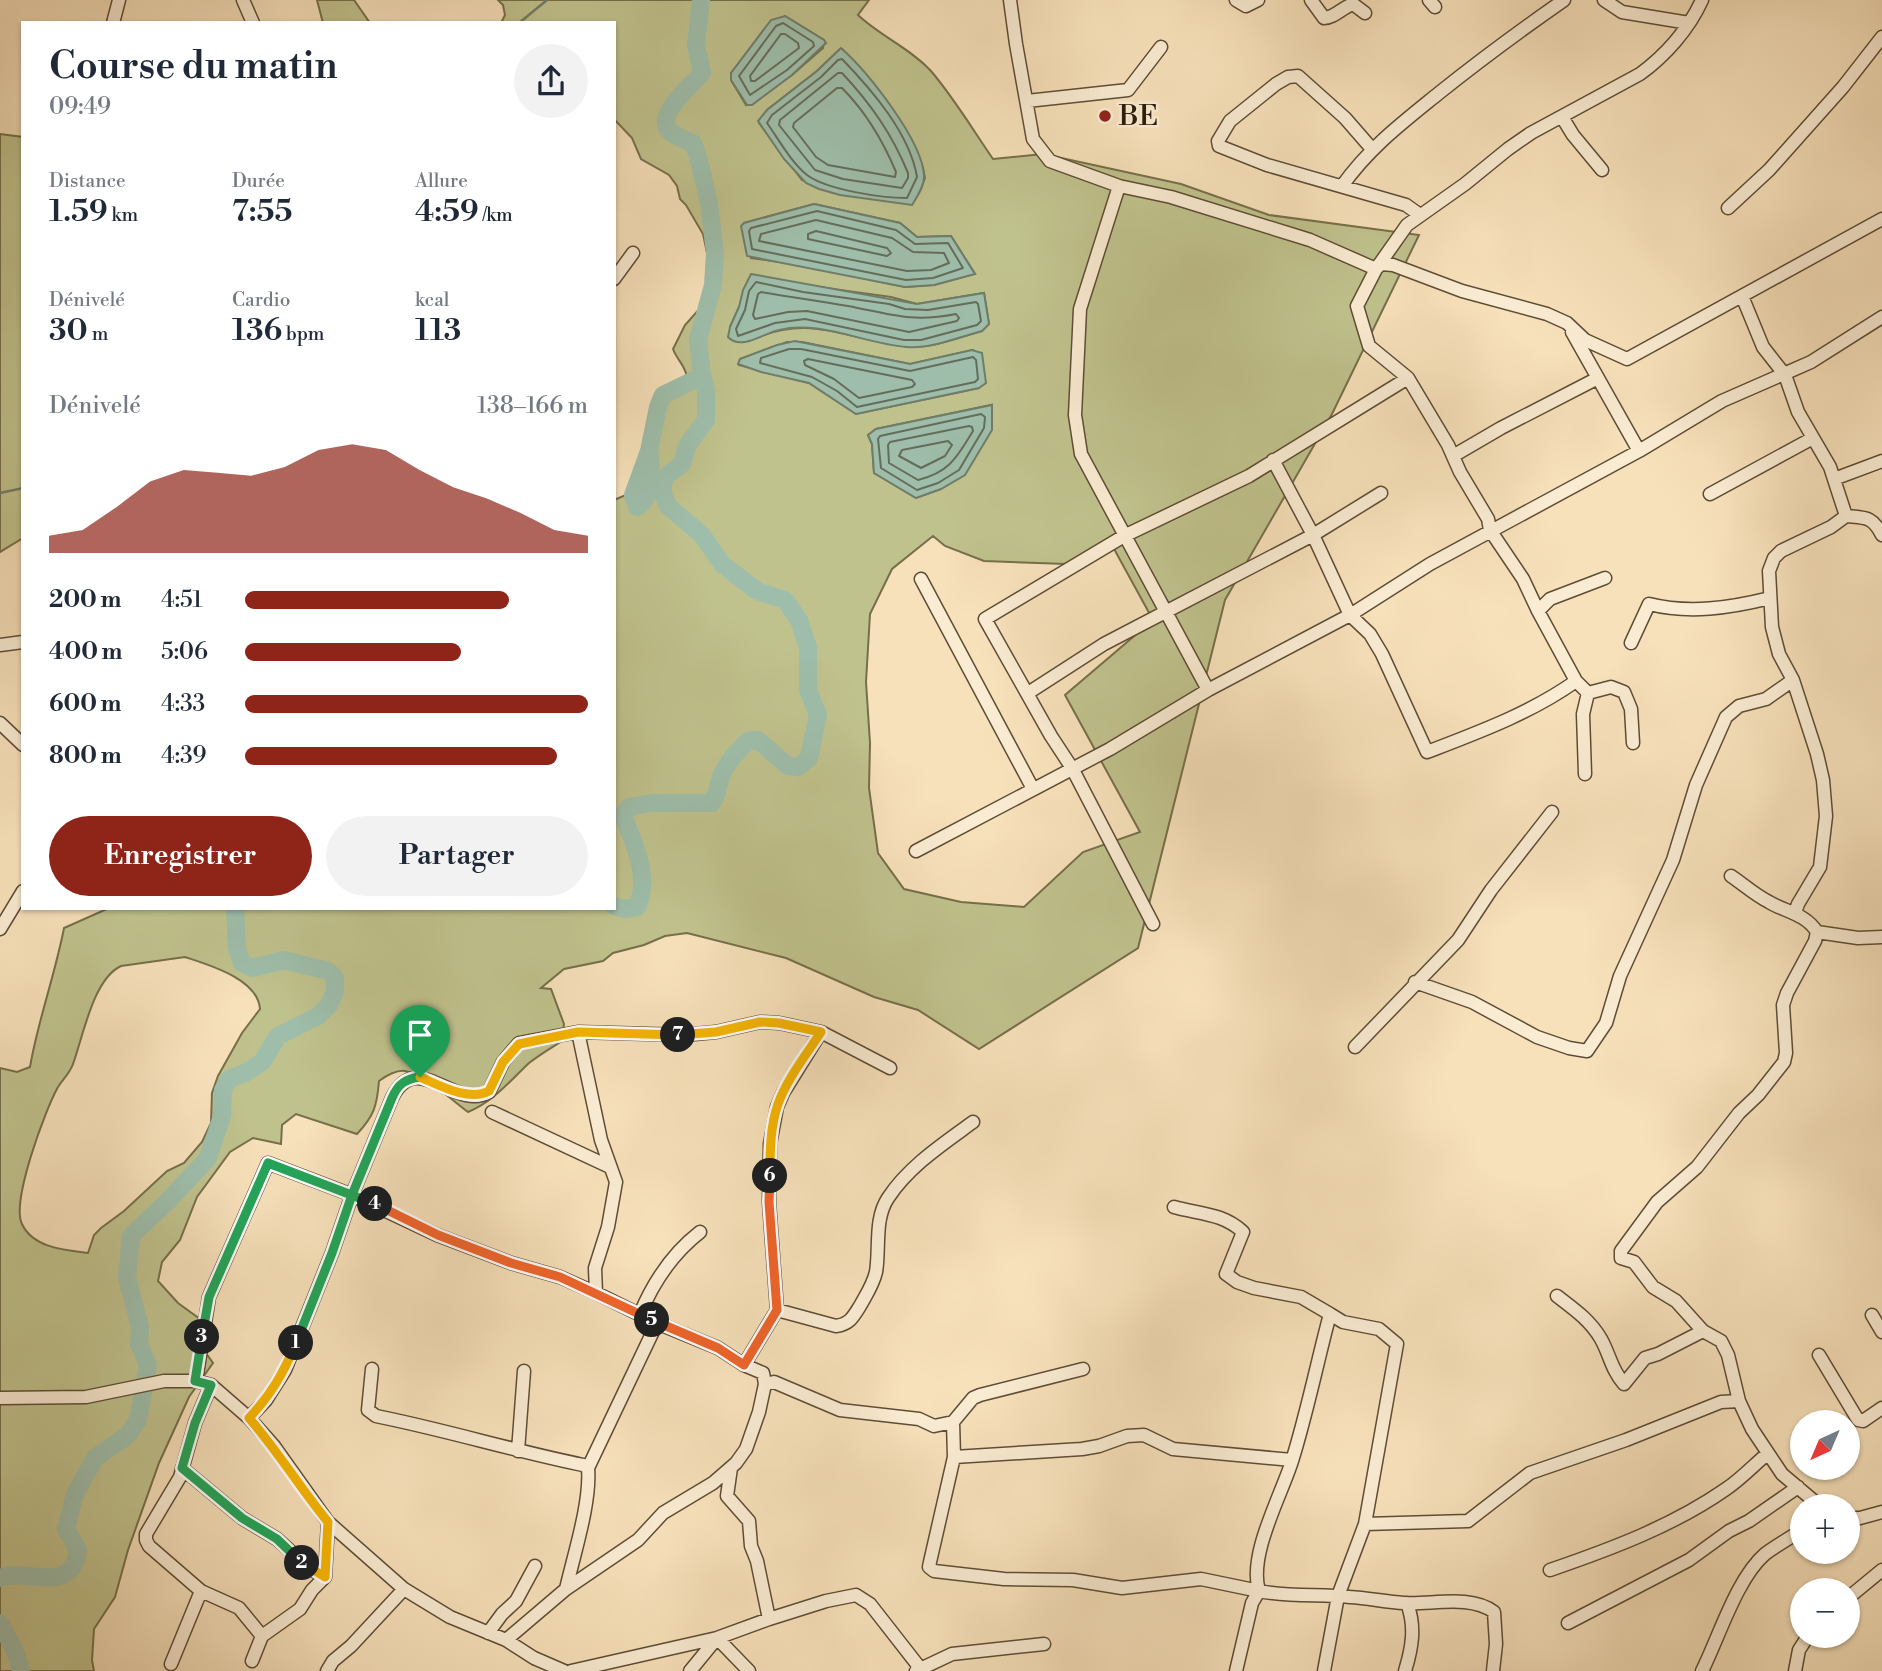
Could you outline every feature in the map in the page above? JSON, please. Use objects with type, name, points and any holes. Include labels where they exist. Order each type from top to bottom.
[{"type":"street","points":[[114,21],[119,0]]},
{"type":"street","points":[[243,0],[252,21]]},
{"type":"street","points":[[1010,0],[1033,139],[1050,161],[1119,186],[1171,197],[1310,240],[1376,270]]},
{"type":"street","points":[[1236,0],[1246,6],[1258,0]]},
{"type":"street","points":[[1311,0],[1324,18],[1330,18],[1345,6],[1353,4],[1364,13]]},
{"type":"street","points":[[1342,186],[1362,159],[1412,113],[1476,62],[1563,0]]},
{"type":"street","points":[[1604,0],[1622,12],[1689,23]]},
{"type":"street","points":[[1588,693],[1577,681],[1538,611],[1524,579],[1490,530],[1488,519],[1408,378],[1369,346],[1357,306],[1376,270],[1407,225],[1531,133],[1647,69],[1665,53],[1689,23],[1702,0]]},
{"type":"street","points":[[1728,208],[1769,170],[1843,87],[1882,37]]},
{"type":"street","points":[[1027,101],[1128,90],[1161,47]]},
{"type":"street","points":[[1372,149],[1345,118],[1298,76],[1288,77],[1276,84],[1230,121],[1218,141],[1219,146],[1230,152],[1406,205],[1420,215]]},
{"type":"street","points":[[1562,117],[1602,170]]},
{"type":"street","points":[[1119,186],[1080,309],[1075,415],[1081,454],[1208,690]]},
{"type":"street","points":[[1376,270],[1381,264],[1393,265],[1462,291],[1547,314],[1567,323],[1585,340],[1628,359],[1882,219]]},
{"type":"street","points":[[616,276],[633,253]]},
{"type":"street","points":[[1742,296],[1763,347],[1784,375],[1798,412],[1830,467],[1846,516]]},
{"type":"street","points":[[916,851],[1110,749],[1208,690],[1350,615],[1430,564],[1639,451],[1722,401],[1811,362],[1882,317]]},
{"type":"street","points":[[1567,323],[1639,451]]},
{"type":"street","points":[[1153,924],[1072,768],[985,619],[1124,536],[1249,476],[1408,378]]},
{"type":"street","points":[[1453,456],[1598,378]]},
{"type":"street","points":[[1710,494],[1813,438]]},
{"type":"street","points":[[1273,460],[1313,535],[1350,615],[1370,634],[1382,654],[1427,752],[1513,719],[1577,681]]},
{"type":"street","points":[[1834,479],[1882,461]]},
{"type":"street","points":[[1028,693],[1104,644],[1313,535],[1381,493]]},
{"type":"street","points":[[1795,913],[1820,867],[1826,816],[1823,780],[1817,754],[1793,680],[1779,654],[1772,628],[1769,571],[1774,558],[1781,551],[1831,527],[1846,516],[1869,519],[1875,523],[1882,535]]},
{"type":"street","points":[[1538,611],[1550,599],[1605,578]]},
{"type":"street","points":[[921,579],[1033,789]]},
{"type":"street","points":[[1631,643],[1649,604],[1667,608],[1702,609],[1740,606],[1770,598]]},
{"type":"street","points":[[0,645],[21,642]]},
{"type":"street","points":[[1415,982],[1472,1002],[1537,1037],[1587,1051],[1606,1023],[1620,976],[1673,860],[1696,785],[1726,717],[1739,706],[1766,699],[1793,680]]},
{"type":"street","points":[[1588,693],[1611,687],[1624,692],[1631,709],[1633,743]]},
{"type":"street","points":[[1585,774],[1583,714],[1588,693]]},
{"type":"street","points":[[0,723],[21,743]]},
{"type":"street","points":[[1355,1046],[1458,940],[1491,890],[1552,812]]},
{"type":"street","points":[[1731,876],[1767,901],[1812,924],[1817,932],[1783,1005],[1786,1053],[1784,1062],[1758,1095],[1739,1113],[1698,1167],[1657,1202],[1621,1251],[1621,1258],[1634,1262],[1653,1287],[1676,1301],[1703,1331],[1721,1341],[1739,1401],[1752,1429],[1782,1474],[1806,1494]]},
{"type":"street","points":[[0,929],[21,894]]},
{"type":"street","points":[[1817,932],[1882,937]]},
{"type":"street","points":[[249,1418],[270,1395],[285,1370],[392,1098],[397,1087],[408,1079],[420,1077],[458,1092],[485,1094],[494,1083],[503,1062],[519,1044],[578,1032],[684,1035],[716,1032],[760,1022],[821,1032],[890,1068]]},
{"type":"street","points":[[578,1032],[601,1140],[616,1182],[608,1227],[595,1268],[596,1293]]},
{"type":"street","points":[[744,1365],[777,1310],[769,1202],[770,1144],[777,1107],[821,1032]]},
{"type":"street","points":[[492,1112],[610,1167]]},
{"type":"street","points":[[777,1310],[836,1325],[845,1324],[852,1319],[872,1284],[876,1271],[880,1221],[888,1198],[928,1156],[973,1122]]},
{"type":"street","points":[[195,1381],[209,1297],[268,1163],[352,1195],[438,1235],[511,1263],[560,1277],[657,1323],[718,1348],[744,1365],[763,1373],[765,1384],[759,1412],[746,1449],[731,1468],[713,1483],[663,1513],[638,1540],[566,1589],[506,1640]]},
{"type":"street","points":[[1174,1207],[1217,1215],[1232,1222],[1243,1232],[1226,1275],[1237,1282],[1301,1297],[1343,1322],[1379,1329],[1397,1344],[1365,1524],[1338,1596],[1324,1671]]},
{"type":"street","points":[[640,1314],[649,1293],[682,1246],[699,1232]]},
{"type":"street","points":[[1557,1296],[1592,1325],[1603,1341],[1614,1372],[1624,1384],[1645,1358],[1703,1331]]},
{"type":"street","points":[[1259,1591],[1255,1579],[1261,1547],[1292,1460],[1330,1314]]},
{"type":"street","points":[[1872,1315],[1882,1332]]},
{"type":"street","points":[[566,1589],[582,1520],[588,1468],[657,1323]]},
{"type":"street","points":[[1819,1354],[1858,1420],[1863,1421],[1882,1408]]},
{"type":"street","points":[[372,1369],[368,1410],[376,1416],[504,1445],[588,1468]]},
{"type":"street","points":[[765,1384],[774,1382],[840,1410],[919,1419],[934,1426],[953,1422],[973,1398],[980,1395],[1083,1369]]},
{"type":"street","points":[[518,1451],[524,1371]]},
{"type":"street","points":[[0,1398],[86,1397],[164,1381],[195,1381],[211,1385],[249,1418],[274,1446],[328,1522],[404,1589],[450,1616],[506,1640],[534,1658],[564,1671]]},
{"type":"street","points":[[211,1385],[195,1423],[172,1494],[146,1534],[146,1540],[149,1546],[201,1591],[239,1608],[262,1636]]},
{"type":"street","points":[[1365,1524],[1468,1521],[1530,1473],[1626,1440],[1721,1402],[1739,1401]]},
{"type":"street","points":[[953,1422],[954,1457],[929,1567],[934,1571],[1004,1579],[1073,1580],[1122,1588],[1201,1579],[1277,1594],[1338,1596],[1407,1603],[1424,1601],[1486,1607],[1494,1612],[1496,1644],[1493,1671]]},
{"type":"street","points":[[954,1457],[1082,1449],[1127,1436],[1144,1435],[1173,1449],[1292,1460]]},
{"type":"street","points":[[1550,1570],[1601,1553],[1653,1531],[1727,1489],[1767,1454]]},
{"type":"street","points":[[182,1468],[242,1518],[277,1539],[309,1569],[325,1577]]},
{"type":"street","points":[[731,1468],[727,1496],[749,1521],[751,1546],[757,1561],[769,1619]]},
{"type":"street","points":[[1569,1623],[1689,1560],[1798,1487]]},
{"type":"street","points":[[1860,1518],[1882,1512]]},
{"type":"street","points":[[252,1661],[262,1636],[300,1609],[312,1590],[325,1577],[328,1522]]},
{"type":"street","points":[[1702,1671],[1751,1570],[1764,1556],[1790,1538]]},
{"type":"street","points":[[488,1633],[516,1601],[535,1566]]},
{"type":"street","points":[[1860,1588],[1882,1570]]},
{"type":"street","points":[[327,1671],[333,1661],[351,1646],[404,1589]]},
{"type":"street","points":[[171,1664],[201,1591]]},
{"type":"street","points":[[1236,1671],[1252,1602],[1259,1591]]},
{"type":"street","points":[[571,1671],[717,1638],[769,1619],[856,1595],[870,1604],[918,1669],[935,1666],[966,1651],[1044,1644]]},
{"type":"street","points":[[1405,1671],[1412,1650],[1413,1619],[1407,1603]]},
{"type":"street","points":[[690,1671],[717,1638]]},
{"type":"street","points":[[717,1638],[748,1671]]},
{"type":"street","points":[[1795,1671],[1800,1648]]},
{"type":"green space","points":[[317,0],[354,0],[369,21],[322,21]]},
{"type":"green space","points":[[498,0],[869,0],[858,15],[931,71],[993,159],[1043,154],[1181,184],[1269,215],[1419,235],[1332,414],[1225,600],[1138,948],[979,1049],[918,1010],[874,997],[786,958],[687,933],[665,936],[613,953],[603,961],[564,969],[541,988],[551,989],[564,1024],[562,1041],[529,1063],[477,1108],[468,1112],[421,1077],[399,1071],[379,1081],[374,1110],[357,1134],[296,1114],[282,1125],[281,1144],[253,1138],[230,1152],[197,1197],[180,1240],[162,1262],[158,1281],[178,1303],[200,1319],[206,1353],[213,1363],[189,1397],[159,1463],[128,1550],[115,1597],[94,1629],[94,1671],[0,1671],[0,1068],[17,1072],[30,1067],[64,928],[104,910],[616,910],[616,499],[626,495],[638,468],[657,397],[671,385],[687,377],[673,349],[685,325],[703,305],[710,267],[703,234],[680,199],[677,186],[669,175],[641,159],[632,138],[616,121],[616,21],[502,21],[505,15],[503,5]],"holes":[[[785,16],[824,40],[823,48],[792,75],[746,105],[731,80],[731,73],[758,39]],[[840,49],[887,101],[909,136],[923,168],[925,178],[915,199],[802,180],[759,123],[767,110],[817,71]],[[814,204],[900,223],[917,237],[951,236],[975,274],[934,285],[905,287],[801,265],[751,258],[744,223]],[[804,285],[891,297],[917,304],[984,293],[989,324],[982,331],[953,340],[912,347],[808,328],[770,333],[749,341],[730,327],[739,307]],[[787,342],[802,342],[910,364],[973,350],[979,388],[856,414],[809,383],[739,365],[740,359]],[[991,405],[941,489],[916,498],[874,473],[872,444],[868,435],[876,429]],[[933,536],[945,546],[984,561],[1066,564],[1113,547],[1153,620],[1065,695],[1140,832],[1083,852],[1024,907],[961,902],[904,889],[878,853],[869,788],[870,743],[866,682],[870,614],[892,569]],[[185,957],[219,969],[242,981],[257,998],[260,1009],[242,1033],[218,1076],[212,1093],[211,1123],[202,1142],[184,1163],[167,1171],[124,1211],[101,1228],[94,1235],[88,1253],[70,1251],[42,1243],[27,1232],[20,1213],[21,1197],[45,1115],[58,1087],[72,1067],[96,996],[111,973],[121,966]]]},
{"type":"green space","points":[[0,134],[21,137],[21,539],[0,552]]},
{"type":"water","points":[[785,16],[826,43],[792,75],[752,105],[747,105],[731,80],[731,73],[771,20]]},
{"type":"water","points":[[841,48],[878,89],[914,144],[921,161],[924,180],[912,205],[840,195],[806,183],[784,159],[758,121],[767,110],[817,71]]},
{"type":"water","points":[[814,204],[900,223],[917,237],[951,236],[975,274],[934,285],[905,287],[747,256],[741,226],[744,223]]},
{"type":"water","points":[[751,274],[917,304],[984,293],[989,324],[982,331],[916,347],[891,345],[811,328],[779,330],[746,342],[733,341],[728,337],[730,327]]},
{"type":"water","points":[[795,341],[910,364],[972,350],[982,353],[986,383],[979,388],[856,414],[809,383],[738,364],[740,359]]},
{"type":"water","points":[[992,405],[992,430],[965,475],[941,489],[916,498],[874,473],[872,444],[868,435],[876,429]]},
{"type":"waterway","points":[[521,21],[547,0]]},
{"type":"waterway","points":[[616,907],[624,909],[637,907],[641,896],[642,873],[623,816],[629,807],[651,803],[712,803],[724,769],[748,741],[758,740],[788,766],[798,767],[809,758],[818,715],[808,690],[808,647],[799,620],[785,600],[757,591],[722,564],[702,535],[668,506],[663,494],[666,476],[682,464],[687,446],[706,420],[706,390],[698,340],[713,285],[715,253],[709,203],[693,143],[673,134],[666,122],[671,107],[702,73],[696,45],[701,0]]},
{"type":"waterway","points":[[649,451],[649,489],[647,496],[637,507],[633,495],[649,451],[663,395],[702,376]]},
{"type":"waterway","points":[[0,493],[21,488]]},
{"type":"waterway","points":[[0,1578],[58,1577],[67,1573],[74,1564],[78,1550],[66,1529],[75,1494],[95,1458],[128,1435],[138,1420],[148,1365],[139,1344],[140,1327],[127,1278],[131,1236],[208,1158],[222,1116],[223,1090],[229,1079],[262,1062],[278,1036],[318,1016],[329,1005],[335,992],[335,978],[328,971],[284,960],[252,968],[242,963],[237,949],[235,910]]},
{"type":"waterway","points":[[0,1623],[15,1651],[21,1671]]},
{"type":"place","name":"BE","points":[[1105,116]]},
{"type":"route","points":[[420,1077],[408,1079],[397,1087],[352,1195],[285,1370],[266,1400],[249,1418],[274,1446],[328,1522],[325,1577],[309,1569],[277,1539],[242,1518],[182,1468],[195,1423],[211,1385],[195,1381],[209,1297],[268,1163],[352,1195],[438,1235],[511,1263],[560,1277],[657,1323],[718,1348],[744,1365],[777,1310],[769,1202],[770,1144],[777,1107],[821,1032],[760,1022],[731,1030],[684,1035],[578,1032],[519,1044],[511,1050],[494,1083],[485,1094],[458,1092],[420,1077]]}]
